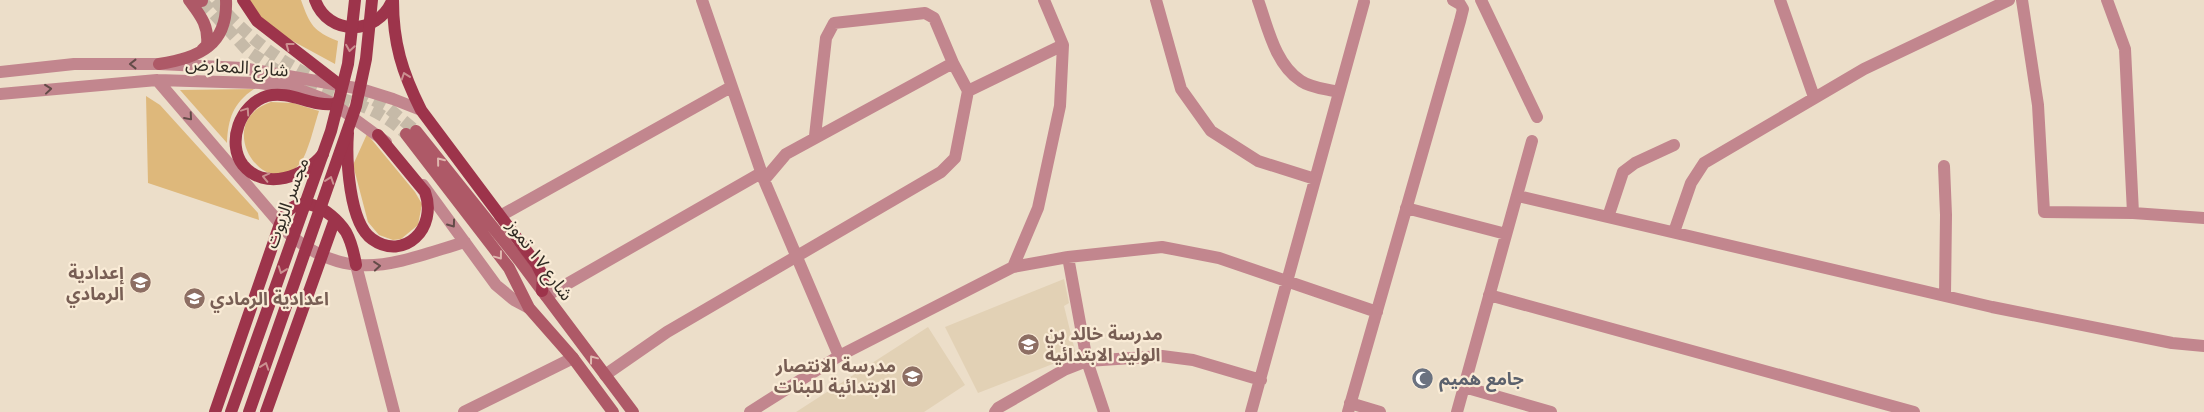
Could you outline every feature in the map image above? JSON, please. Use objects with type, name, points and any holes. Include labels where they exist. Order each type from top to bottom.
[{"type":"main road","points":[[196,55],[207,45],[208,33],[197,0]]},
{"type":"main road","points":[[159,64],[181,61],[196,55],[211,45],[220,32],[225,20],[226,0]]},
{"type":"main road","points":[[243,0],[257,21],[341,86]]},
{"type":"main road","points":[[316,0],[320,9],[330,20],[352,28],[374,23],[385,13],[392,0]]},
{"type":"main road","name":"مجسر الزيوت","points":[[231,412],[331,131],[346,72],[353,32],[355,0]]},
{"type":"main road","name":"مجسر الزيوت","points":[[249,412],[356,106],[366,59],[372,0]]},
{"type":"main road","points":[[392,0],[393,27],[397,51],[408,84],[421,110],[537,265],[542,277],[544,294]]},
{"type":"main road","points":[[323,154],[310,168],[293,177],[266,178],[249,170],[238,157],[236,135],[246,108],[252,102],[269,96],[280,95],[315,104],[334,104]]},
{"type":"main road","points":[[349,127],[347,145],[349,181],[358,216],[363,228],[371,239],[391,247],[410,241],[419,234],[426,224],[429,214],[429,202],[425,192],[378,136]]},
{"type":"main road","name":"شارع ١٧ تموز","points":[[610,408],[573,358],[529,308],[509,268],[411,133],[544,294],[633,412]]},
{"type":"main road","points":[[216,412],[280,224],[287,210],[302,203],[322,209],[335,219],[350,241],[356,266]]},
{"type":"main road","points":[[266,412],[335,219]]},
{"type":"main road","points":[[610,408],[621,397]]},
{"type":"street","points":[[702,0],[762,176],[838,356]]},
{"type":"street","points":[[1013,267],[1038,208],[1060,106],[1063,45],[1044,0]]},
{"type":"street","points":[[1156,0],[1181,89],[1211,131],[1258,161],[1315,178]]},
{"type":"street","points":[[1258,0],[1274,46],[1290,71],[1302,82],[1338,92]]},
{"type":"street","points":[[1380,412],[1349,408],[1463,10],[1455,0]]},
{"type":"street","points":[[1481,0],[1537,117]]},
{"type":"street","points":[[1780,0],[1814,97]]},
{"type":"street","points":[[1674,232],[1691,183],[1704,164],[1864,68],[2009,0]]},
{"type":"street","points":[[2022,0],[2038,105],[2044,212],[2133,213],[2204,218]]},
{"type":"street","points":[[2107,0],[2125,49],[2133,213]]},
{"type":"street","points":[[1252,412],[1338,92],[1367,1]]},
{"type":"street","points":[[605,375],[667,332],[942,172],[955,158],[968,91],[953,63],[934,18],[924,12],[834,23],[826,38],[815,136]]},
{"type":"street","points":[[968,91],[1063,45]]},
{"type":"street","points":[[544,294],[762,176],[786,154],[815,136],[953,63]]},
{"type":"street","name":"شارع المعارض","points":[[0,72],[74,64],[159,64],[243,68],[341,86],[393,99],[421,110]]},
{"type":"street","points":[[70,86],[74,64]]},
{"type":"street","name":"شارع المعارض","points":[[0,94],[70,86],[157,80],[275,85],[298,89],[334,104],[396,150],[496,285],[514,300],[529,308]]},
{"type":"street","points":[[157,80],[280,224],[298,242],[322,255],[356,266],[388,264],[465,242]]},
{"type":"street","points":[[500,216],[731,87]]},
{"type":"street","points":[[1457,412],[1532,141]]},
{"type":"street","points":[[1608,217],[1623,172],[1635,163],[1674,145]]},
{"type":"street","points":[[1944,166],[1946,216],[1945,296]]},
{"type":"street","points":[[1518,196],[1945,296],[2172,343],[2204,346]]},
{"type":"street","points":[[1406,208],[1506,234]]},
{"type":"street","points":[[750,412],[838,356],[1013,267],[1068,256],[1162,247],[1219,258],[1376,312]]},
{"type":"street","points":[[1068,256],[1087,361],[1104,412]]},
{"type":"street","points":[[356,266],[394,412]]},
{"type":"street","points":[[1489,295],[1914,412]]},
{"type":"street","points":[[995,412],[998,408],[1064,370],[1087,361],[1162,356],[1193,360],[1261,380]]},
{"type":"street","points":[[464,412],[573,358]]},
{"type":"street","points":[[1464,387],[1551,412]]},
{"type":"shaded area","points":[[245,0],[301,0],[307,16],[314,26],[323,34],[338,41],[335,64],[278,33],[259,19]]},
{"type":"shaded area","points":[[254,89],[241,100],[233,112],[230,119],[227,143],[180,90]]},
{"type":"shaded area","points":[[146,96],[160,105],[258,213],[259,220],[148,183]]},
{"type":"shaded area","points":[[271,102],[293,103],[319,111],[304,158],[288,173],[274,175],[261,168],[250,157],[245,142],[245,127],[253,112]]},
{"type":"shaded area","points":[[367,134],[415,192],[422,204],[418,225],[401,239],[393,240],[379,235],[368,222],[353,165]]},
{"type":"shaded area","points":[[1064,279],[1069,303],[1064,306],[1076,355],[978,393],[945,327]]},
{"type":"shaded area","points":[[928,327],[965,385],[924,412],[796,412]]},
{"type":"tunnel","points":[[215,0],[237,24],[262,46],[289,64],[318,79]]},
{"type":"tunnel","points":[[202,1],[247,50],[283,75]]},
{"type":"tunnel","points":[[305,85],[370,109],[394,123],[406,134]]},
{"type":"tunnel","points":[[358,92],[387,107],[416,131]]},
{"type":"place","name":"إعدادية الرمادي","points":[[140,283]]},
{"type":"place","name":"اعدادية الرمادي","points":[[194,299]]},
{"type":"place","name":"مدرسة خالد بن الوليد الابتدائية","points":[[1029,344]]},
{"type":"place","name":"مدرسة الانتصار الابتدائية للبنات","points":[[912,376]]},
{"type":"place","name":"جامع هميم","points":[[1423,379]]}]
